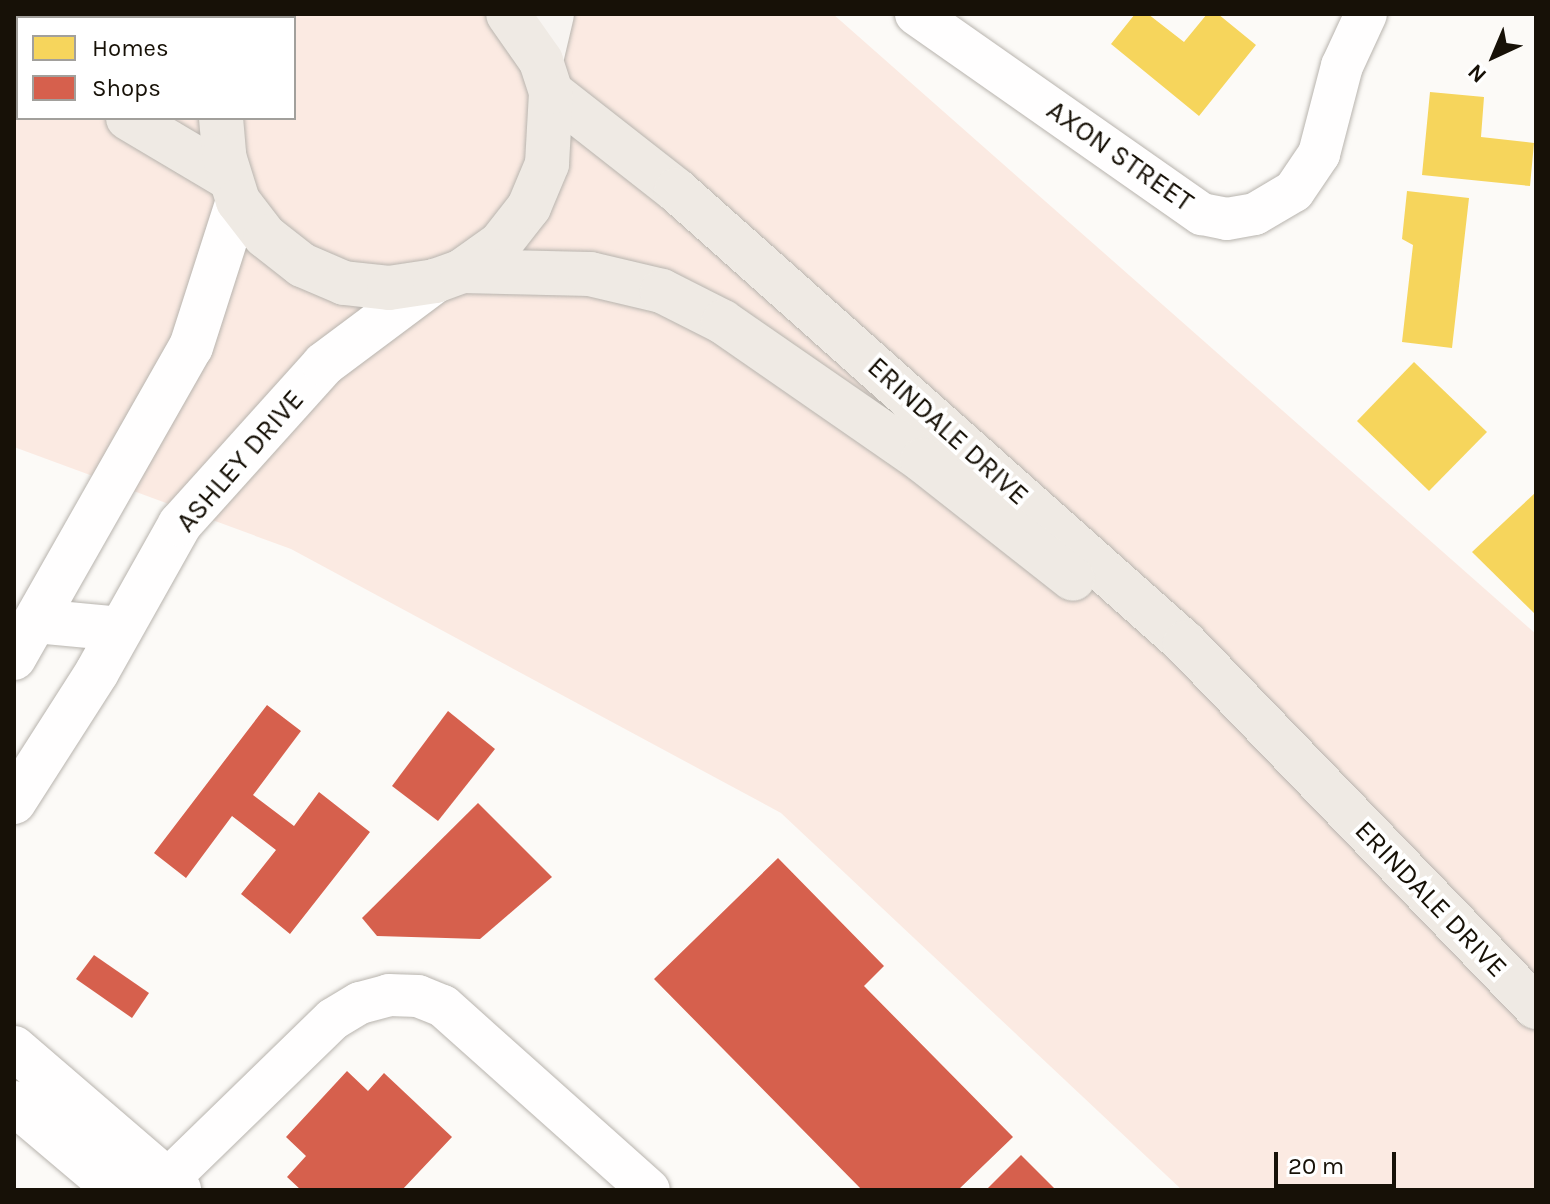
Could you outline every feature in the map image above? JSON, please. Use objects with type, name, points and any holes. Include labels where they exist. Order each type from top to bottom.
[{"type":"main road","name":"ERINDALE DRIVE","points":[[508,14],[546,76],[1185,643],[1536,1007]]},
{"type":"main road","points":[[448,276],[500,244],[529,207],[547,164],[546,76],[552,14]]},
{"type":"main road","points":[[131,120],[234,190]]},
{"type":"main road","points":[[221,120],[234,190]]},
{"type":"main road","name":"ERINDALE DRIVE","points":[[234,190],[265,236],[302,265],[344,283],[389,288],[448,276],[590,274],[662,291],[723,322],[922,460],[1114,612],[1327,791]]},
{"type":"street","name":"AXON STREET","points":[[916,14],[1202,214],[1227,219],[1255,214],[1294,191],[1319,154],[1342,66],[1366,14]]},
{"type":"street","points":[[14,658],[191,347],[234,190]]},
{"type":"street","name":"ASHLEY DRIVE","points":[[14,802],[121,629],[180,524],[324,364],[448,276]]},
{"type":"street","points":[[36,621],[121,629]]},
{"type":"street","points":[[14,1048],[168,1186],[333,1019],[360,1003],[389,995],[418,996],[443,1006],[649,1190]]},
{"type":"street","points":[[14,1103],[117,1190]]},
{"type":"shaded area","points":[[14,14],[833,14],[1536,634],[1536,1190],[1182,1190],[781,813],[291,549],[14,447]]},
{"type":"building: Homes","points":[[1135,14],[1148,14],[1184,42],[1207,14],[1218,14],[1256,45],[1199,116],[1111,44]]},
{"type":"building: Homes","points":[[1430,92],[1484,97],[1481,137],[1534,143],[1530,186],[1422,175]]},
{"type":"building: Homes","points":[[1407,191],[1469,198],[1452,348],[1402,342],[1413,245],[1402,239]]},
{"type":"building: Homes","points":[[1414,362],[1487,432],[1429,491],[1357,421]]},
{"type":"building: Homes","points":[[1536,492],[1536,615],[1472,552]]},
{"type":"building: Shops","points":[[267,705],[301,731],[253,795],[294,826],[319,792],[370,832],[290,934],[241,894],[276,850],[232,816],[186,878],[154,853]]},
{"type":"building: Shops","points":[[448,711],[495,749],[438,821],[392,786]]},
{"type":"building: Shops","points":[[478,803],[552,877],[480,939],[377,936],[362,918]]},
{"type":"building: Shops","points":[[778,858],[884,966],[864,986],[1013,1137],[958,1190],[862,1190],[654,979]]},
{"type":"building: Shops","points":[[94,955],[149,993],[132,1018],[76,979]]},
{"type":"building: Shops","points":[[347,1071],[368,1091],[384,1073],[452,1137],[402,1190],[301,1190],[287,1177],[306,1156],[286,1137]]},
{"type":"building: Shops","points":[[1021,1155],[1056,1190],[986,1190]]}]
